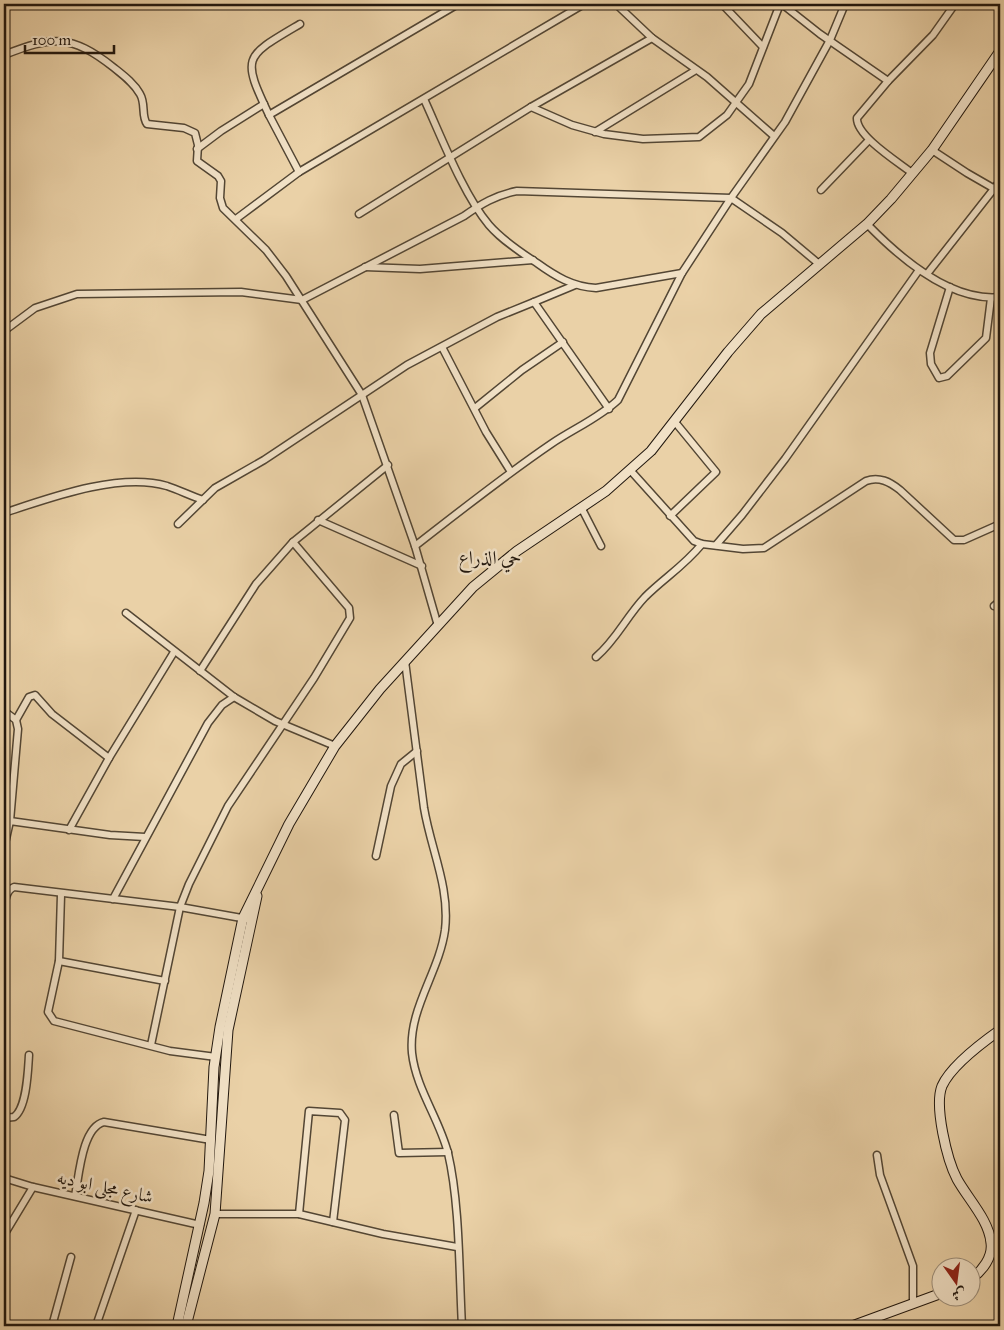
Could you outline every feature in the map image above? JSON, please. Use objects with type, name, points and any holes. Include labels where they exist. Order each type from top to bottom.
[{"type":"main road","points":[[177,1326],[200,1224],[209,1171],[216,1057],[220,1027],[243,918],[289,824],[335,746],[457,602],[494,568],[582,509],[631,471],[675,422],[745,331],[774,302],[867,224],[912,174],[997,62],[1000,51]]},
{"type":"main road","points":[[186,1326],[215,1214],[226,1046],[231,1009],[253,922],[259,886]]},
{"type":"main road","points":[[982,1267],[992,1245],[988,1230],[954,1171],[939,1109],[940,1093],[952,1071],[1000,1030]]},
{"type":"main road","points":[[852,1326],[932,1296]]},
{"type":"street","points":[[4,9],[9,4]]},
{"type":"street","points":[[270,115],[343,70],[422,27],[458,4]]},
{"type":"street","points":[[236,219],[299,172],[584,4]]},
{"type":"street","points":[[616,4],[652,38],[737,102],[774,136]]},
{"type":"street","points":[[722,4],[763,47]]},
{"type":"street","points":[[531,108],[595,132],[643,139],[699,137],[718,124],[737,102],[756,72],[763,47],[781,4],[888,81]]},
{"type":"street","points":[[415,546],[512,472],[552,444],[609,409],[618,400],[682,273],[799,98],[830,40],[845,4]]},
{"type":"street","points":[[912,174],[869,140],[859,128],[857,118],[888,81],[933,35],[955,4]]},
{"type":"street","points":[[299,172],[252,79],[252,61],[262,47],[300,24]]},
{"type":"street","points":[[359,214],[531,108],[652,38]]},
{"type":"street","points":[[4,54],[34,43],[48,41],[74,43],[87,49],[127,78],[141,96],[147,124],[191,130],[197,136],[197,162],[218,176],[222,185],[221,204],[229,215],[236,219],[266,250],[302,300],[362,395],[422,566],[438,626]]},
{"type":"street","points":[[595,132],[696,70]]},
{"type":"street","points":[[424,99],[477,207],[500,236],[555,275],[575,285],[596,288],[682,273]]},
{"type":"street","points":[[197,150],[221,131],[264,104]]},
{"type":"street","points":[[821,190],[869,140]]},
{"type":"street","points":[[932,150],[967,174],[998,190]]},
{"type":"street","points":[[927,274],[998,190],[1000,181]]},
{"type":"street","points":[[4,331],[35,308],[77,294],[242,292],[302,300],[500,195],[517,191],[731,198],[782,233],[818,264]]},
{"type":"street","points":[[867,224],[920,270],[950,287],[992,298],[1000,297]]},
{"type":"street","points":[[365,267],[420,269],[533,260]]},
{"type":"street","points":[[716,545],[742,515],[784,459],[920,270]]},
{"type":"street","points":[[178,524],[215,488],[264,460],[407,365],[498,317],[575,285]]},
{"type":"street","points":[[950,287],[930,353],[931,364],[939,378],[947,376],[986,338],[992,298]]},
{"type":"street","points":[[534,302],[609,409]]},
{"type":"street","points":[[475,408],[522,370],[563,342]]},
{"type":"street","points":[[442,347],[486,432],[512,472]]},
{"type":"street","points":[[670,516],[716,472],[675,422]]},
{"type":"street","points":[[200,670],[256,584],[293,542],[388,465]]},
{"type":"street","points":[[631,471],[688,537],[702,544],[751,550],[764,548],[872,479],[879,479],[900,490],[954,540],[964,540],[1000,524]]},
{"type":"street","points":[[4,513],[79,489],[128,483],[167,486],[203,500]]},
{"type":"street","points":[[582,509],[601,546]]},
{"type":"street","points":[[318,520],[422,566]]},
{"type":"street","points":[[151,1045],[180,907],[228,806],[284,725],[345,629],[350,613],[331,585],[293,542]]},
{"type":"street","points":[[596,657],[611,644],[646,596],[683,566],[702,544]]},
{"type":"street","points":[[994,606],[1000,600]]},
{"type":"street","points":[[126,613],[234,697],[284,725],[335,746]]},
{"type":"street","points":[[69,830],[109,758],[174,652]]},
{"type":"street","points":[[406,660],[407,688],[428,830],[445,887],[447,906],[440,949],[416,1014],[412,1052],[416,1073],[442,1133],[448,1152],[452,1181],[462,1326]]},
{"type":"street","points":[[4,848],[10,821],[18,739],[16,720],[29,697],[35,695],[52,714],[109,758]]},
{"type":"street","points":[[113,899],[214,712],[234,697]]},
{"type":"street","points":[[4,711],[16,720]]},
{"type":"street","points":[[376,856],[391,786],[401,764],[417,751]]},
{"type":"street","points":[[10,821],[69,830],[145,837]]},
{"type":"street","points":[[4,912],[7,895],[10,889],[14,887],[180,907],[243,918],[253,922]]},
{"type":"street","points":[[61,894],[59,961],[48,1005],[48,1012],[54,1021],[182,1053],[216,1057]]},
{"type":"street","points":[[59,961],[165,981]]},
{"type":"street","points":[[4,1118],[14,1117],[20,1112],[26,1088],[30,1054]]},
{"type":"street","points":[[298,1214],[309,1111],[340,1113],[345,1120],[334,1222]]},
{"type":"street","points":[[394,1116],[399,1153],[402,1155],[448,1152]]},
{"type":"street","points":[[75,1196],[87,1141],[90,1132],[99,1123],[104,1122],[211,1140]]},
{"type":"street","points":[[877,1155],[880,1175],[913,1266],[913,1303]]},
{"type":"street","name":"شارع مجلى ابو ديه","points":[[4,1178],[33,1187],[200,1224]]},
{"type":"street","points":[[4,1235],[33,1187]]},
{"type":"street","points":[[96,1326],[136,1210]]},
{"type":"street","points":[[215,1214],[298,1214],[388,1235],[457,1247]]},
{"type":"street","points":[[52,1326],[71,1257]]},
{"type":"district","name":"حي الذراع","points":[[490,557]]}]
